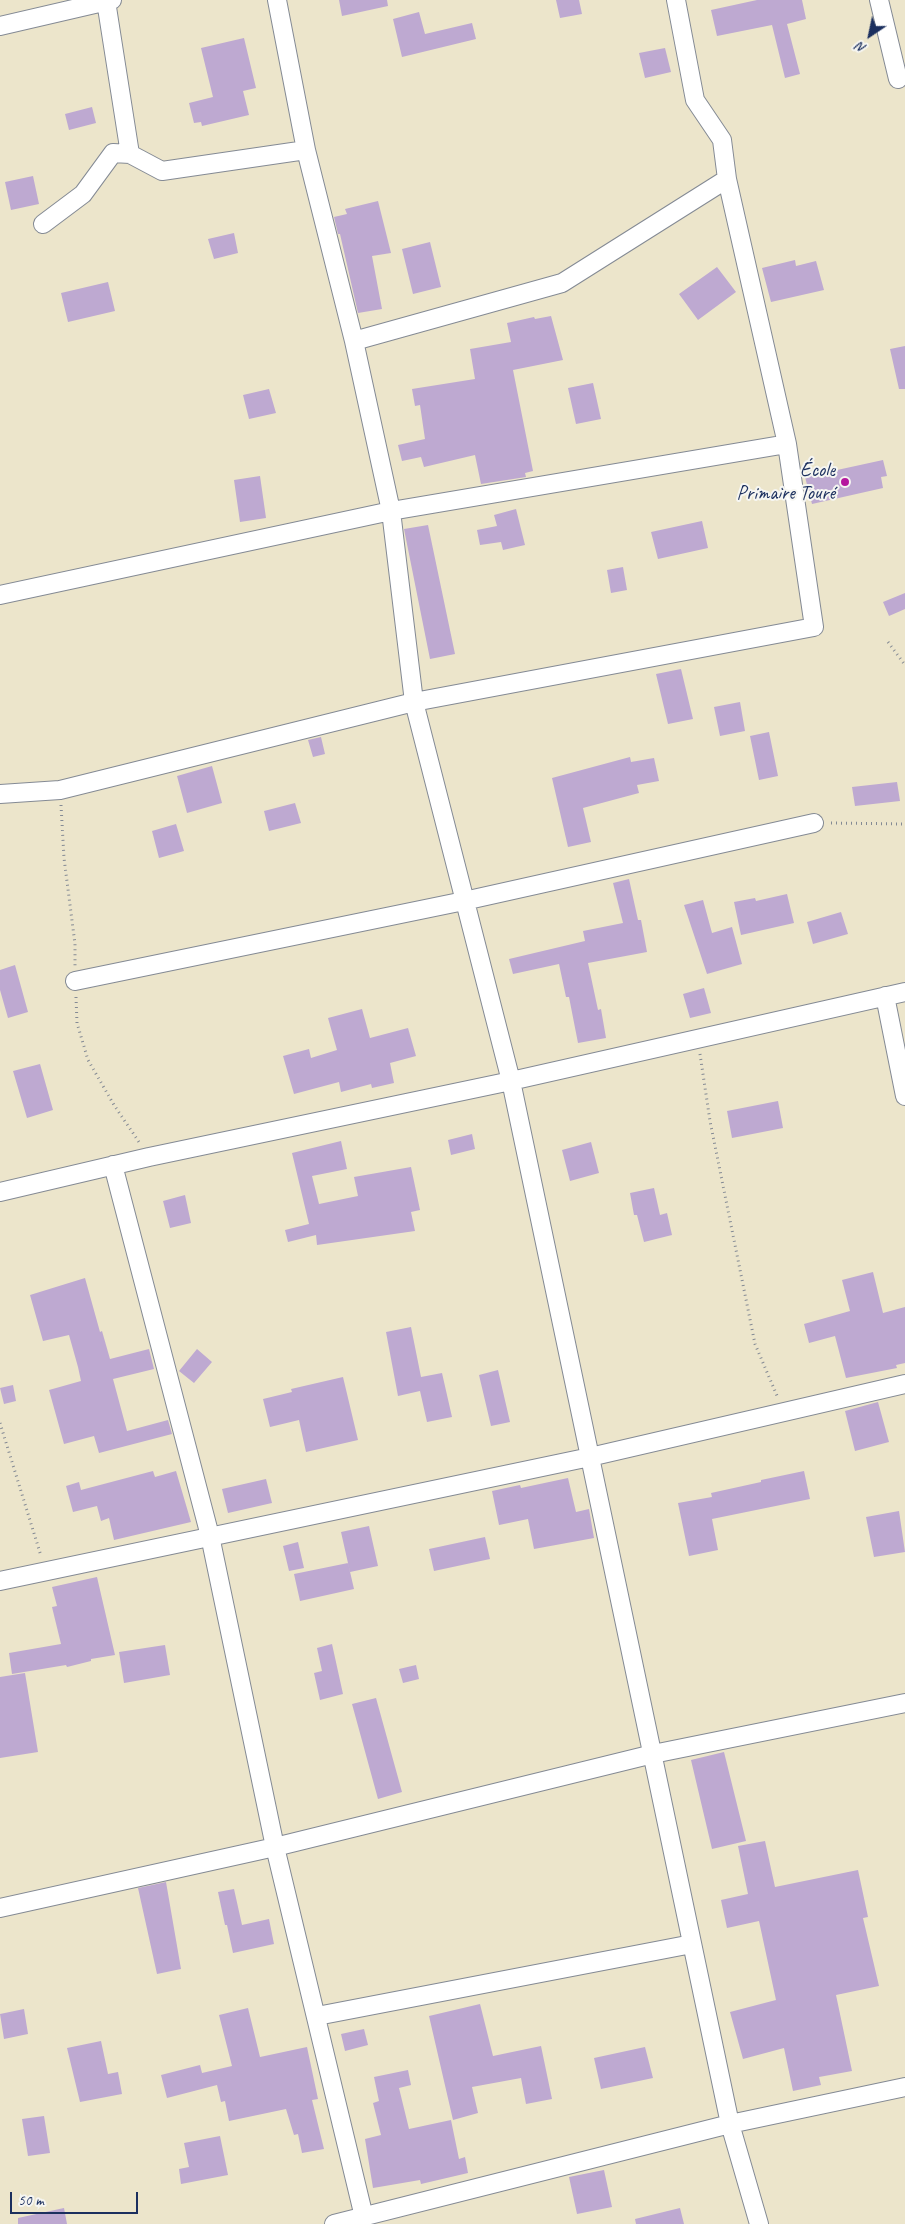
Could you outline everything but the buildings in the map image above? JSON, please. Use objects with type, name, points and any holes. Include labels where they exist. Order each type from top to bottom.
[{"type":"street","points":[[277,0],[306,150],[354,341],[391,511],[414,702],[511,1081],[730,2124],[759,2224]]},
{"type":"street","points":[[0,794],[60,790],[414,702],[814,627],[787,444],[727,178],[722,140],[695,100],[676,0]]},
{"type":"street","points":[[879,0],[898,79]]},
{"type":"street","points":[[0,26],[109,1],[130,154]]},
{"type":"street","points":[[43,224],[83,194],[113,154],[130,154],[162,171],[306,150]]},
{"type":"street","points":[[354,341],[562,283],[727,178]]},
{"type":"street","points":[[0,594],[391,511],[787,444]]},
{"type":"street","points":[[75,981],[464,901],[814,823]]},
{"type":"street","points":[[0,1192],[113,1165],[511,1081],[905,992]]},
{"type":"street","points":[[886,996],[905,1096]]},
{"type":"street","points":[[113,1165],[210,1536],[274,1847],[317,2016],[364,2217]]},
{"type":"street","points":[[0,1581],[590,1458],[905,1384]]},
{"type":"street","points":[[0,1908],[274,1847],[653,1754],[905,1703]]},
{"type":"street","points":[[317,2016],[692,1944]]},
{"type":"street","points":[[334,2224],[730,2124],[905,2086]]},
{"type":"path","points":[[888,642],[905,665]]},
{"type":"path","points":[[814,823],[905,824]]},
{"type":"path","points":[[697,1038],[710,1121],[755,1344],[784,1412]]},
{"type":"path","points":[[0,1423],[45,1571]]},
{"type":"place","name":"École Primaire Touré","points":[[845,482]]}]
